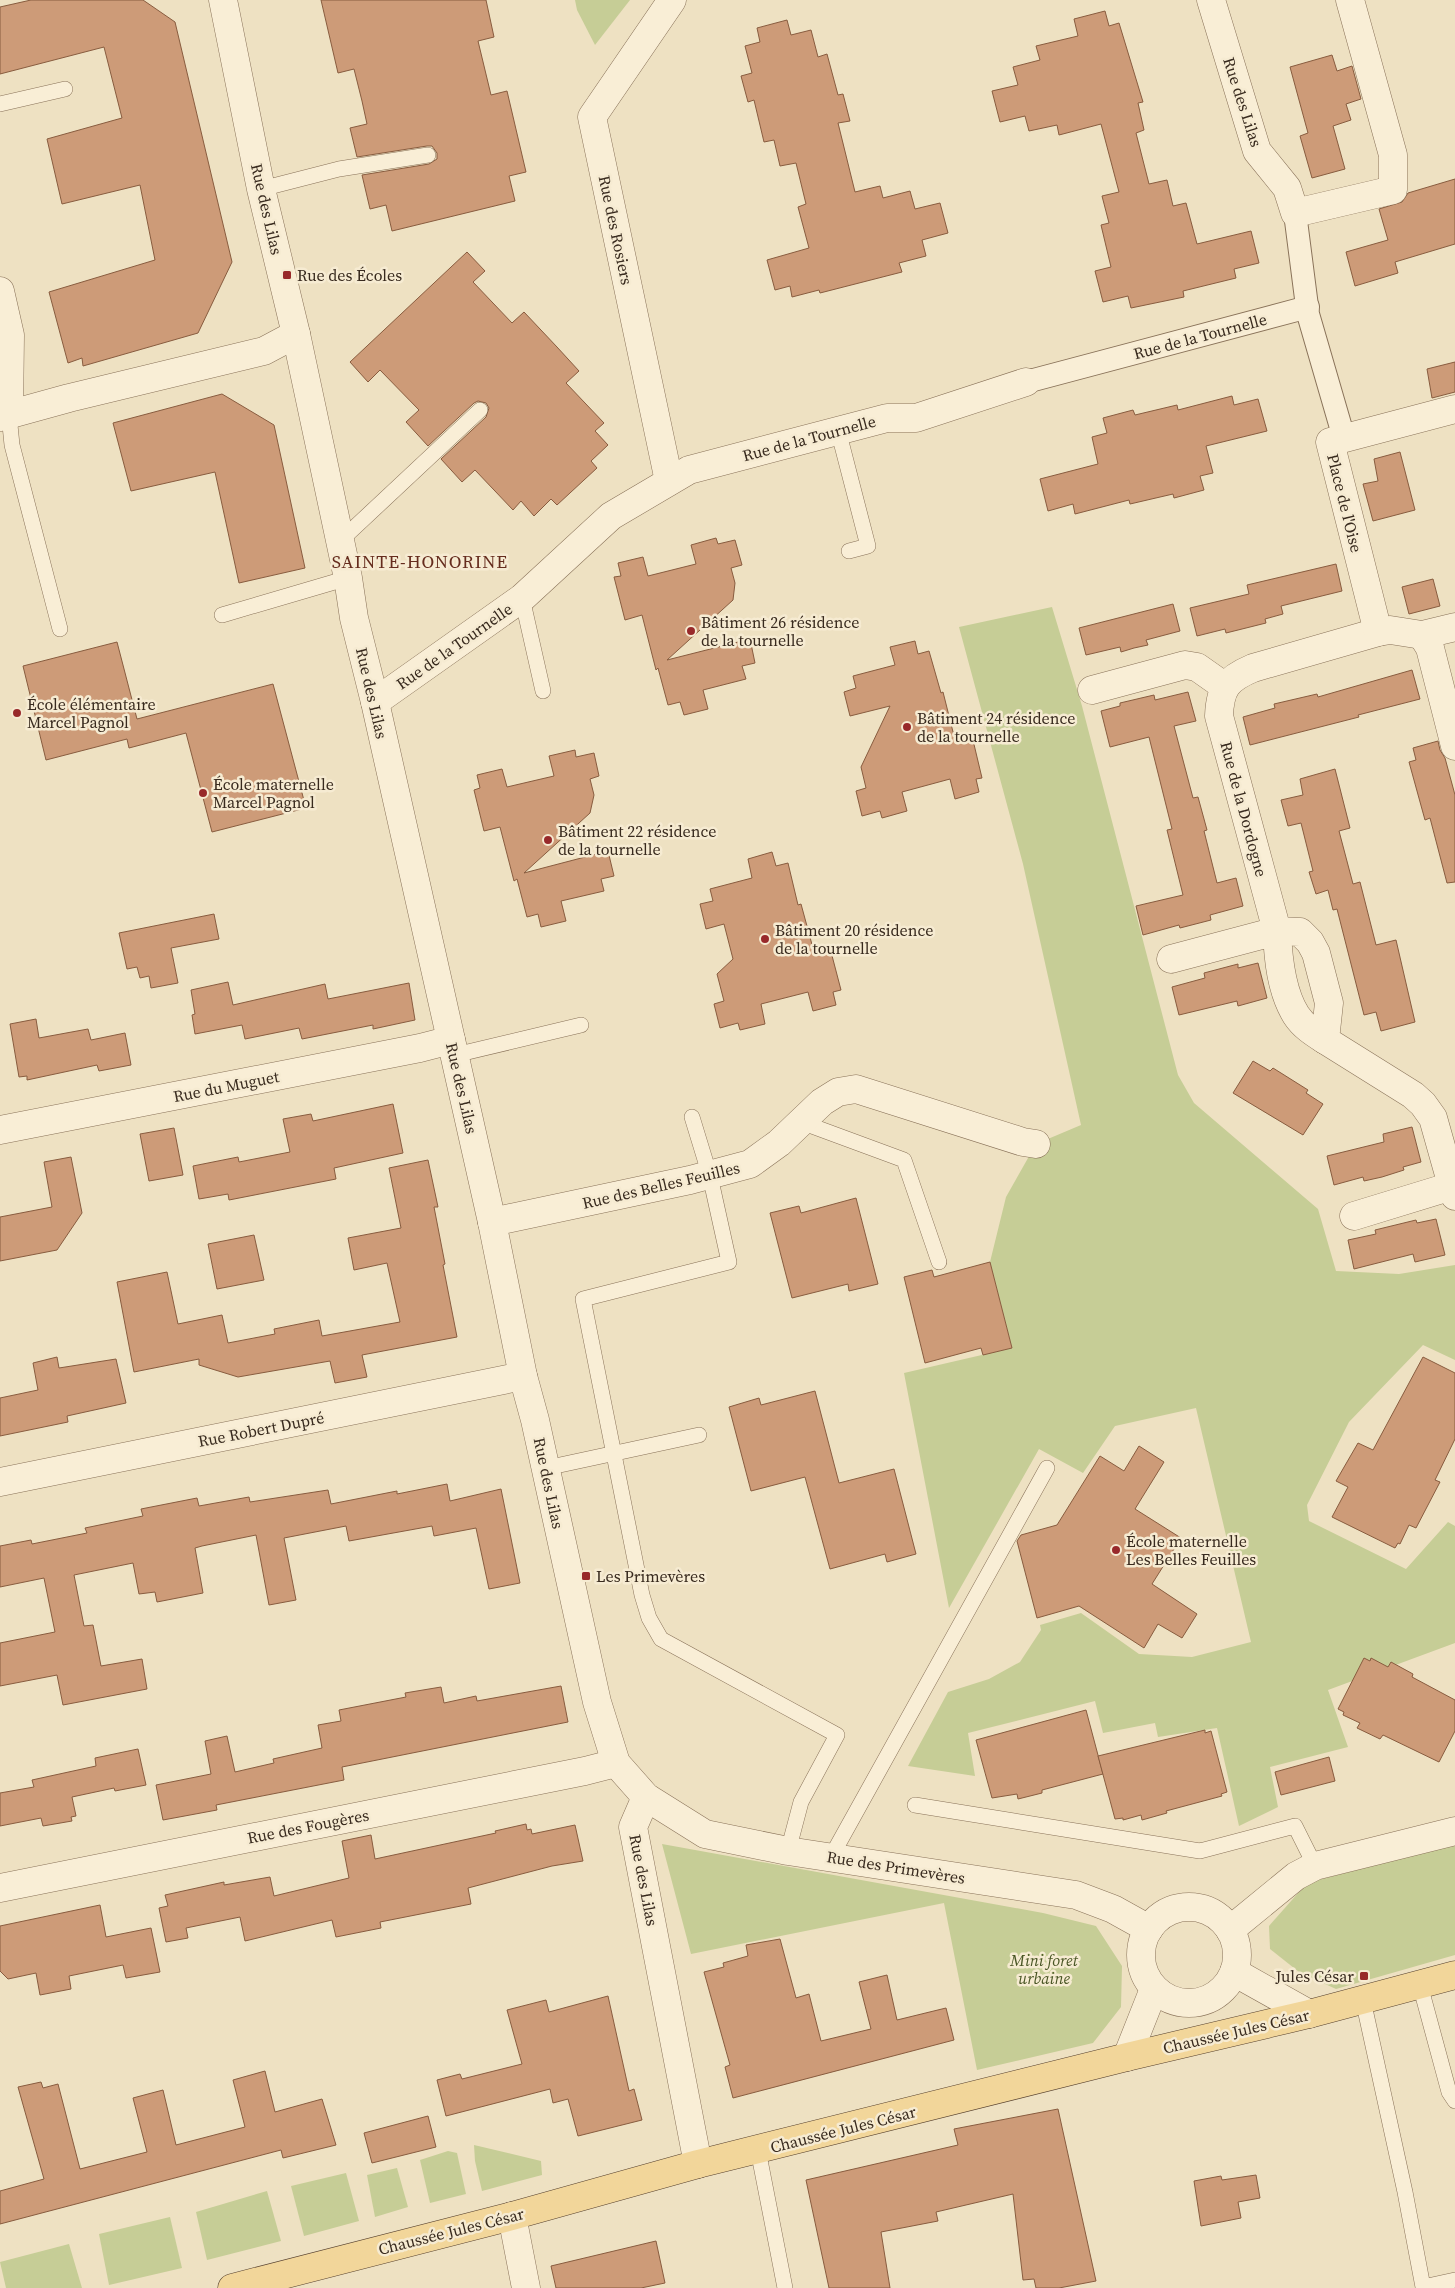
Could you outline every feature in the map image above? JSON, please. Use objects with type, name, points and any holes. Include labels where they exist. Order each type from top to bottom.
[{"type":"main road","name":"Chaussée Jules César","points":[[232,2288],[512,2216],[698,2164],[1127,2057],[1309,2014],[1455,1975]]},
{"type":"street","name":"Rue des Lilas","points":[[223,0],[261,189],[296,334],[348,578],[354,618],[375,702],[453,1047],[492,1222],[523,1376],[546,1468],[597,1702],[616,1763],[646,1797],[633,1827],[698,2164]]},
{"type":"street","name":"Rue des Rosiers","points":[[669,481],[592,117],[672,0]]},
{"type":"street","name":"Rue des Lilas","points":[[1210,0],[1257,151],[1287,188],[1295,213],[1308,310],[1344,438]]},
{"type":"street","points":[[1295,213],[1393,190],[1394,155],[1350,0]]},
{"type":"street","points":[[0,291],[10,335],[10,382],[4,416],[69,398],[264,351],[296,334]]},
{"type":"street","name":"Rue de la Tournelle","points":[[375,702],[522,598],[611,516],[689,470],[887,418],[916,418],[1026,382],[1308,310]]},
{"type":"street","name":"Place de l'Oise","points":[[1378,632],[1330,442],[1455,409]]},
{"type":"street","points":[[1092,690],[1185,665],[1198,667],[1224,686],[1239,674],[1253,668],[1378,632],[1390,630],[1422,635],[1455,627]]},
{"type":"street","points":[[1422,635],[1430,648],[1455,746]]},
{"type":"street","name":"Rue de la Dordogne","points":[[1224,686],[1219,702],[1218,716],[1277,931],[1278,952],[1290,1002],[1296,1015],[1307,1028],[1413,1095],[1423,1104],[1433,1118],[1454,1191],[1354,1216]]},
{"type":"street","points":[[1170,959],[1277,931],[1300,932],[1310,942],[1316,953],[1329,1004],[1325,1040]]},
{"type":"street","name":"Rue du Muguet","points":[[0,1130],[420,1048],[453,1047]]},
{"type":"street","name":"Rue des Belles Feuilles","points":[[492,1222],[710,1176],[750,1164],[779,1142],[822,1102],[838,1092],[856,1089],[1036,1144]]},
{"type":"street","name":"Rue Robert Dupré","points":[[0,1482],[523,1376]]},
{"type":"street","name":"Rue des Fougères","points":[[0,1888],[575,1773],[616,1763]]},
{"type":"street","name":"Rue des Primevères","points":[[646,1797],[705,1834],[788,1852],[1076,1895],[1113,1909],[1149,1929]]},
{"type":"street","points":[[1230,1930],[1296,1876],[1315,1866],[1455,1831]]},
{"type":"street","points":[[1183,1908],[1197,1908],[1210,1912],[1230,1930],[1237,1951],[1234,1972],[1226,1986],[1213,1996],[1198,2002],[1182,2003],[1167,1998],[1154,1988],[1142,1966],[1141,1953],[1143,1940],[1158,1918],[1170,1911],[1183,1908]]},
{"type":"street","points":[[1234,1972],[1309,2014]]},
{"type":"street","points":[[1127,2057],[1154,1988]]},
{"type":"street","points":[[512,2216],[526,2288]]},
{"type":"lane","points":[[0,104],[65,89]]},
{"type":"lane","points":[[261,189],[339,169],[428,154]]},
{"type":"lane","points":[[339,542],[480,410]]},
{"type":"lane","points":[[4,416],[60,629]]},
{"type":"lane","points":[[838,430],[868,546],[849,551]]},
{"type":"lane","points":[[222,615],[348,578]]},
{"type":"lane","points":[[522,598],[544,691]]},
{"type":"lane","points":[[453,1047],[581,1025]]},
{"type":"lane","points":[[692,1116],[710,1176],[730,1262],[583,1299],[642,1595],[649,1618],[661,1639],[836,1735],[801,1802],[788,1852]]},
{"type":"lane","points":[[801,1122],[904,1160],[939,1262]]},
{"type":"lane","points":[[546,1468],[699,1435]]},
{"type":"lane","points":[[830,1857],[1048,1468]]},
{"type":"lane","points":[[915,1805],[1200,1851],[1296,1826],[1315,1866]]},
{"type":"lane","points":[[1420,1985],[1448,2092],[1455,2101]]},
{"type":"lane","points":[[1363,2000],[1405,2192],[1423,2287],[1455,2280]]},
{"type":"lane","points":[[758,2150],[785,2288]]},
{"type":"green space","points":[[575,0],[630,0],[595,45],[577,10]]},
{"type":"green space","points":[[1052,607],[1082,706],[1178,1075],[1194,1103],[1318,1209],[1336,1271],[1399,1274],[1455,1265],[1455,1360],[1423,1345],[1349,1422],[1307,1505],[1309,1521],[1406,1569],[1448,1522],[1455,1526],[1455,1643],[1328,1690],[1348,1747],[1270,1767],[1278,1807],[1239,1826],[1217,1728],[1158,1737],[1155,1723],[1103,1733],[1095,1701],[968,1733],[975,1776],[908,1766],[948,1692],[989,1679],[1020,1662],[1041,1630],[1040,1625],[1081,1613],[1139,1654],[1192,1657],[1251,1642],[1196,1408],[1115,1426],[1083,1473],[1039,1449],[949,1608],[904,1373],[1012,1348],[990,1262],[1006,1197],[1036,1144],[1081,1125],[1023,864],[959,627]]},
{"type":"green space","name":"Mini foret urbaine","points":[[662,1844],[1043,1913],[1096,1926],[1122,1966],[1121,2007],[1093,2043],[977,2070],[944,1903],[691,1954]]},
{"type":"green space","points":[[1455,1844],[1455,1955],[1336,1989],[1299,1972],[1270,1949],[1269,1926],[1307,1883]]},
{"type":"green space","points":[[474,2145],[541,2161],[542,2175],[482,2191],[475,2161]]},
{"type":"green space","points":[[448,2151],[457,2153],[466,2194],[430,2203],[420,2160]]},
{"type":"green space","points":[[397,2168],[408,2207],[375,2217],[367,2175]]},
{"type":"green space","points":[[346,2173],[359,2221],[304,2236],[291,2186]]},
{"type":"green space","points":[[267,2191],[281,2241],[207,2260],[196,2212]]},
{"type":"green space","points":[[170,2217],[182,2268],[109,2285],[99,2234]]},
{"type":"green space","points":[[69,2244],[82,2288],[6,2288],[0,2262]]},
{"type":"building","points":[[31,0],[143,0],[175,22],[232,262],[198,333],[83,366],[82,358],[68,363],[49,292],[155,260],[140,185],[62,204],[47,139],[122,118],[104,47],[0,74],[0,7]]},
{"type":"building","points":[[321,0],[486,0],[494,37],[478,41],[491,95],[507,91],[526,172],[509,176],[515,201],[392,231],[386,205],[370,209],[362,175],[429,164],[437,159],[437,153],[432,146],[427,146],[357,157],[350,128],[367,124],[362,101],[354,69],[338,73]]},
{"type":"building","points":[[1105,11],[1109,26],[1119,23],[1143,102],[1138,103],[1144,130],[1136,133],[1149,184],[1167,180],[1173,206],[1186,203],[1197,244],[1251,231],[1259,263],[1234,269],[1236,278],[1183,291],[1184,297],[1131,308],[1128,296],[1103,302],[1095,271],[1111,267],[1101,225],[1109,223],[1102,196],[1119,192],[1101,124],[1059,135],[1057,125],[1029,131],[1025,116],[1000,122],[992,91],[1018,85],[1013,67],[1040,60],[1036,46],[1078,36],[1074,19]]},
{"type":"building","points":[[787,20],[791,35],[811,30],[818,57],[827,54],[838,95],[843,94],[850,121],[838,123],[855,192],[880,186],[883,198],[910,191],[915,209],[940,203],[948,233],[922,240],[926,256],[899,263],[902,272],[820,293],[819,290],[792,297],[790,286],[775,290],[767,260],[809,248],[798,207],[806,204],[796,163],[780,166],[774,140],[764,142],[754,100],[748,102],[741,76],[752,73],[745,46],[760,42],[757,28]]},
{"type":"building","points":[[1332,55],[1337,71],[1352,66],[1361,99],[1346,104],[1351,120],[1333,126],[1345,169],[1312,178],[1300,136],[1308,133],[1290,67]]},
{"type":"building","points":[[1455,179],[1455,244],[1395,262],[1398,273],[1355,286],[1346,252],[1388,240],[1379,209],[1402,202],[1408,193]]},
{"type":"building","points":[[467,252],[485,271],[473,282],[512,323],[524,312],[557,347],[579,371],[566,383],[604,423],[595,431],[608,445],[591,461],[597,468],[557,505],[551,499],[534,516],[521,501],[513,510],[475,470],[462,482],[441,459],[486,417],[489,408],[486,403],[478,401],[474,403],[428,446],[406,422],[419,410],[380,370],[368,382],[350,362]]},
{"type":"building","points":[[1455,362],[1455,392],[1432,398],[1427,369]]},
{"type":"building","points":[[222,394],[274,425],[305,568],[239,583],[215,472],[131,491],[113,423]]},
{"type":"building","points":[[1232,396],[1234,405],[1258,399],[1267,431],[1206,446],[1213,473],[1200,476],[1204,490],[1174,498],[1173,494],[1130,504],[1129,500],[1075,514],[1073,504],[1048,511],[1040,479],[1098,464],[1092,437],[1107,433],[1103,418],[1133,410],[1135,415],[1177,405],[1178,410]]},
{"type":"building","points":[[1400,452],[1415,510],[1373,521],[1363,484],[1378,481],[1374,459]]},
{"type":"building","name":"Bâtiment 26 résidence de la tournelle","points":[[716,538],[718,544],[735,540],[742,565],[731,568],[735,583],[733,600],[667,660],[750,639],[755,663],[742,666],[746,679],[703,690],[708,709],[684,715],[680,702],[668,705],[658,668],[656,670],[642,615],[625,620],[614,577],[621,576],[618,563],[643,557],[648,576],[696,564],[691,545]]},
{"type":"building","points":[[1336,564],[1342,591],[1281,606],[1283,614],[1265,619],[1266,623],[1226,633],[1225,629],[1197,636],[1190,608],[1249,594],[1247,585]]},
{"type":"building","points":[[1433,579],[1440,606],[1409,614],[1402,587]]},
{"type":"building","points":[[1173,604],[1180,631],[1146,640],[1148,645],[1121,652],[1120,647],[1086,655],[1079,628]]},
{"type":"building","name":"Bâtiment 24 résidence de la tournelle","points":[[915,641],[918,654],[929,651],[941,693],[943,692],[955,740],[972,736],[982,778],[976,779],[979,792],[955,799],[950,779],[902,792],[907,811],[882,818],[880,811],[862,816],[856,791],[866,788],[861,767],[890,706],[850,716],[844,692],[856,688],[853,676],[895,665],[890,647]]},
{"type":"building","points":[[117,642],[137,719],[273,684],[306,808],[212,832],[186,733],[129,748],[127,739],[46,760],[23,666]]},
{"type":"building","points":[[1412,670],[1420,699],[1250,745],[1243,717],[1275,708],[1274,704],[1317,694],[1318,697]]},
{"type":"building","points":[[1188,692],[1196,721],[1174,726],[1193,798],[1198,797],[1207,830],[1204,831],[1217,883],[1236,878],[1243,906],[1210,915],[1211,920],[1180,928],[1179,925],[1143,935],[1136,906],[1183,895],[1167,830],[1172,829],[1149,737],[1110,747],[1101,711],[1120,706],[1120,703],[1154,695],[1155,700]]},
{"type":"building","points":[[1438,741],[1440,750],[1445,758],[1455,795],[1455,882],[1447,883],[1430,818],[1425,820],[1409,762],[1416,760],[1413,748]]},
{"type":"building","name":"Bâtiment 22 résidence de la tournelle","points":[[575,750],[576,757],[594,753],[599,776],[590,779],[594,795],[590,813],[524,873],[608,851],[614,876],[601,879],[604,891],[561,901],[566,921],[541,927],[538,914],[527,917],[517,879],[514,881],[500,827],[484,831],[474,790],[480,788],[477,775],[502,769],[507,787],[554,776],[549,756]]},
{"type":"building","points":[[1335,769],[1350,828],[1339,831],[1353,884],[1360,882],[1376,945],[1396,940],[1415,1022],[1381,1031],[1376,1012],[1364,1015],[1337,909],[1333,910],[1328,890],[1316,894],[1309,872],[1313,871],[1301,823],[1288,826],[1281,800],[1303,795],[1300,779]]},
{"type":"building","name":"Bâtiment 20 résidence de la tournelle","points":[[772,852],[776,866],[788,863],[798,905],[801,904],[814,952],[830,948],[841,990],[833,992],[836,1005],[813,1011],[808,992],[761,1004],[765,1024],[740,1030],[738,1023],[720,1028],[714,1004],[724,1001],[717,974],[733,959],[724,924],[706,929],[700,904],[713,901],[710,889],[752,878],[748,859]]},
{"type":"building","points":[[214,914],[219,939],[171,948],[178,983],[151,988],[149,976],[140,978],[137,967],[127,969],[119,933]]},
{"type":"building","points":[[1258,963],[1267,998],[1238,1006],[1237,1001],[1179,1015],[1172,987],[1205,978],[1204,973],[1238,964],[1238,968]]},
{"type":"building","points":[[228,982],[233,1005],[325,984],[328,999],[409,983],[415,1020],[373,1029],[373,1025],[302,1039],[299,1028],[245,1039],[242,1025],[195,1034],[192,1015],[195,1014],[191,990]]},
{"type":"building","points":[[36,1019],[39,1038],[88,1029],[91,1040],[125,1033],[131,1065],[99,1071],[97,1065],[27,1080],[27,1076],[19,1077],[10,1024]]},
{"type":"building","points":[[1253,1061],[1270,1071],[1273,1068],[1308,1090],[1306,1093],[1323,1104],[1303,1135],[1233,1093]]},
{"type":"building","points":[[393,1104],[403,1153],[334,1168],[336,1179],[229,1200],[228,1194],[199,1199],[193,1166],[238,1157],[239,1162],[290,1152],[283,1119],[311,1114],[313,1121]]},
{"type":"building","points":[[1412,1127],[1421,1162],[1403,1167],[1404,1170],[1382,1177],[1364,1181],[1363,1177],[1334,1185],[1327,1156],[1384,1142],[1383,1134]]},
{"type":"building","points":[[174,1128],[183,1175],[149,1181],[140,1134]]},
{"type":"building","points":[[71,1157],[82,1213],[57,1250],[0,1261],[0,1217],[52,1207],[44,1162]]},
{"type":"building","points":[[428,1160],[438,1207],[434,1207],[457,1337],[362,1355],[367,1377],[335,1383],[330,1361],[238,1377],[199,1365],[199,1359],[134,1372],[117,1282],[167,1272],[178,1324],[222,1315],[228,1343],[275,1334],[274,1329],[319,1320],[322,1336],[400,1322],[387,1263],[354,1270],[348,1238],[401,1228],[389,1168]]},
{"type":"building","points":[[856,1198],[878,1284],[849,1291],[848,1284],[792,1298],[770,1213],[799,1206],[801,1213]]},
{"type":"building","points":[[1436,1219],[1445,1255],[1415,1262],[1413,1254],[1354,1269],[1348,1240],[1376,1234],[1375,1230],[1416,1220],[1417,1223]]},
{"type":"building","points":[[254,1235],[264,1280],[217,1289],[208,1244]]},
{"type":"building","points":[[990,1262],[1012,1348],[983,1355],[981,1348],[925,1363],[904,1277],[932,1270],[934,1277]]},
{"type":"building","points":[[57,1357],[59,1368],[116,1359],[126,1403],[67,1416],[68,1422],[0,1436],[0,1398],[38,1390],[33,1363]]},
{"type":"building","points":[[1423,1357],[1455,1373],[1455,1439],[1435,1480],[1440,1482],[1416,1528],[1409,1525],[1400,1544],[1398,1543],[1395,1548],[1332,1517],[1348,1487],[1336,1481],[1358,1443],[1373,1450]]},
{"type":"building","points":[[815,1391],[839,1483],[894,1469],[916,1554],[887,1562],[885,1554],[830,1569],[805,1477],[751,1491],[729,1407],[759,1398],[761,1405]]},
{"type":"building","points":[[1139,1446],[1164,1462],[1135,1509],[1181,1538],[1152,1584],[1197,1614],[1182,1638],[1158,1624],[1144,1648],[1079,1606],[1037,1618],[1017,1541],[1021,1535],[1057,1525],[1100,1456],[1124,1471]]},
{"type":"building","points":[[447,1484],[450,1501],[501,1489],[520,1583],[489,1589],[476,1528],[434,1536],[432,1526],[349,1541],[346,1526],[284,1538],[296,1600],[269,1605],[256,1535],[195,1548],[203,1593],[157,1602],[155,1592],[139,1594],[133,1563],[74,1575],[84,1626],[93,1625],[101,1666],[142,1659],[147,1689],[63,1705],[57,1675],[0,1686],[0,1643],[55,1632],[44,1578],[0,1587],[0,1546],[31,1540],[32,1544],[87,1533],[85,1528],[143,1516],[141,1509],[197,1498],[199,1506],[249,1497],[250,1502],[328,1490],[331,1504],[397,1491],[397,1494]]},
{"type":"building","points":[[1364,1658],[1370,1661],[1371,1658],[1388,1667],[1391,1662],[1413,1674],[1412,1677],[1455,1700],[1455,1731],[1439,1762],[1383,1735],[1380,1739],[1357,1728],[1360,1723],[1343,1715],[1344,1712],[1338,1709]]},
{"type":"building","points":[[561,1686],[568,1722],[342,1767],[344,1780],[216,1805],[217,1810],[163,1820],[156,1785],[211,1774],[205,1741],[227,1736],[235,1772],[274,1763],[273,1759],[322,1748],[318,1725],[341,1721],[339,1710],[406,1697],[405,1693],[441,1687],[444,1703],[476,1696],[477,1701]]},
{"type":"building","points":[[1086,1710],[1103,1774],[1042,1790],[1042,1793],[1018,1799],[1017,1794],[992,1798],[976,1740]]},
{"type":"building","points":[[1205,1730],[1205,1733],[1211,1731],[1227,1792],[1221,1794],[1222,1796],[1166,1811],[1167,1813],[1142,1820],[1141,1815],[1123,1820],[1123,1818],[1115,1819],[1098,1756]]},
{"type":"building","points":[[138,1749],[146,1785],[115,1791],[114,1788],[72,1797],[76,1816],[71,1817],[72,1821],[43,1826],[41,1818],[0,1826],[0,1793],[34,1787],[32,1780],[96,1766],[95,1758]]},
{"type":"building","points":[[1329,1757],[1335,1781],[1281,1795],[1275,1772]]},
{"type":"building","points":[[526,1824],[527,1830],[531,1829],[532,1834],[575,1825],[583,1861],[552,1866],[468,1888],[471,1904],[380,1922],[381,1928],[336,1937],[332,1920],[245,1941],[240,1917],[186,1928],[188,1938],[166,1942],[159,1908],[168,1906],[165,1895],[224,1882],[224,1885],[270,1877],[274,1896],[349,1878],[342,1841],[371,1835],[375,1859],[496,1833],[495,1831]]},
{"type":"building","points":[[100,1905],[106,1937],[151,1928],[160,1972],[126,1978],[123,1965],[69,1976],[71,1989],[40,1995],[36,1973],[8,1979],[0,1971],[0,1926]]},
{"type":"building","points":[[780,1939],[796,1998],[809,1994],[821,2041],[871,2029],[859,1982],[887,1975],[897,2020],[946,2008],[954,2040],[733,2098],[725,2067],[730,2065],[704,1972],[724,1967],[723,1963],[748,1956],[746,1945]]},
{"type":"building","points":[[608,1996],[629,2091],[634,2089],[642,2120],[578,2136],[568,2099],[553,2103],[550,2089],[446,2116],[437,2080],[460,2074],[462,2079],[522,2064],[507,2010],[546,2000],[549,2012]]},
{"type":"building","points":[[265,2071],[275,2112],[322,2099],[336,2145],[283,2158],[281,2150],[0,2224],[0,2191],[44,2179],[18,2087],[41,2082],[43,2088],[58,2084],[80,2169],[147,2152],[133,2098],[163,2090],[176,2145],[245,2127],[233,2080]]},
{"type":"building","points":[[1058,2109],[1096,2281],[1059,2288],[1036,2288],[1034,2279],[1023,2280],[1013,2194],[936,2212],[938,2221],[881,2232],[890,2288],[829,2288],[806,2180],[958,2145],[954,2129]]},
{"type":"building","points":[[428,2116],[436,2147],[372,2163],[364,2133]]},
{"type":"building","points":[[1256,2175],[1260,2198],[1238,2202],[1241,2218],[1201,2226],[1194,2181],[1221,2176],[1222,2180]]},
{"type":"building","points":[[656,2241],[665,2283],[641,2288],[556,2288],[551,2266]]},
{"type":"place","name":"Rue des Écoles","points":[[287,275]]},
{"type":"place","name":"Bâtiment 26 résidence de la tournelle","points":[[691,631]]},
{"type":"place","name":"École élémentaire Marcel Pagnol","points":[[17,713]]},
{"type":"place","name":"Bâtiment 24 résidence de la tournelle","points":[[907,727]]},
{"type":"place","name":"École maternelle Marcel Pagnol","points":[[203,793]]},
{"type":"place","name":"Bâtiment 22 résidence de la tournelle","points":[[548,840]]},
{"type":"place","name":"Bâtiment 20 résidence de la tournelle","points":[[765,939]]},
{"type":"place","name":"École maternelle Les Belles Feuilles","points":[[1116,1550]]},
{"type":"place","name":"Les Primevères","points":[[586,1576]]},
{"type":"place","name":"Jules César","points":[[1364,1976]]},
{"type":"district","name":"SAINTE-HONORINE","points":[[420,561]]}]
